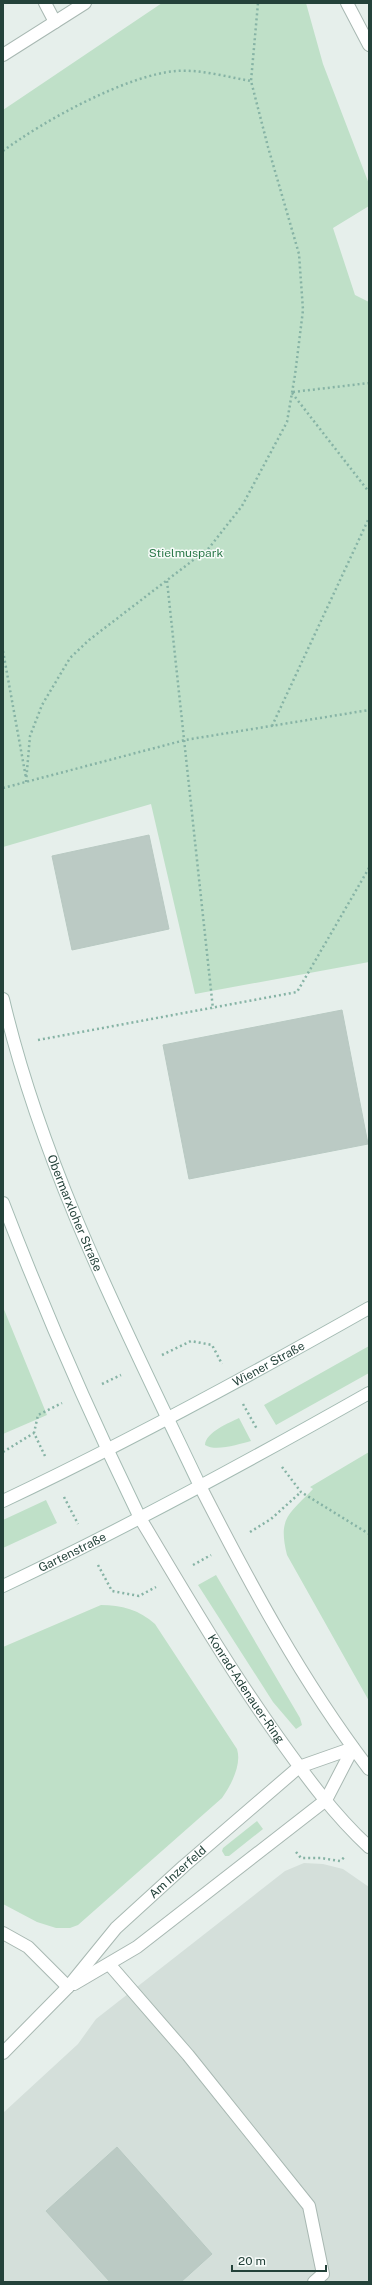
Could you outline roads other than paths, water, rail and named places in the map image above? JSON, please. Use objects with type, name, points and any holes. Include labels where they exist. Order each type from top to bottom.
[{"type":"street","points":[[45,3],[55,22]]},
{"type":"street","points":[[3,55],[85,3]]},
{"type":"street","points":[[347,3],[369,45]]},
{"type":"street","name":"Obermarxloher Straße","points":[[3,999],[14,1044],[55,1168],[104,1282],[200,1486]]},
{"type":"street","points":[[3,1203],[29,1272],[108,1451],[3,1500]]},
{"type":"street","name":"Wiener Straße","points":[[108,1451],[233,1385],[369,1308]]},
{"type":"street","points":[[369,1393],[269,1450],[200,1486],[241,1566],[299,1669],[353,1748],[369,1768]]},
{"type":"street","name":"Konrad-Adenauer-Ring","points":[[108,1451],[140,1518],[245,1691],[299,1767],[326,1800],[366,1844]]},
{"type":"street","name":"Gartenstraße","points":[[3,1586],[140,1518],[200,1486]]},
{"type":"street","points":[[299,1767],[353,1748]]},
{"type":"street","points":[[326,1800],[353,1748]]},
{"type":"street","name":"Am Inzerfeld","points":[[3,2053],[68,1987],[116,1928],[299,1767]]},
{"type":"street","name":"Am Inzerfeld","points":[[68,1987],[137,1947],[326,1800]]},
{"type":"street","points":[[3,1933],[28,1947],[68,1987]]},
{"type":"street","points":[[108,1964],[188,2055],[308,2206],[323,2274],[314,2282]]},
{"type":"park label","name":"Stielmuspark","points":[[186,553]]}]
